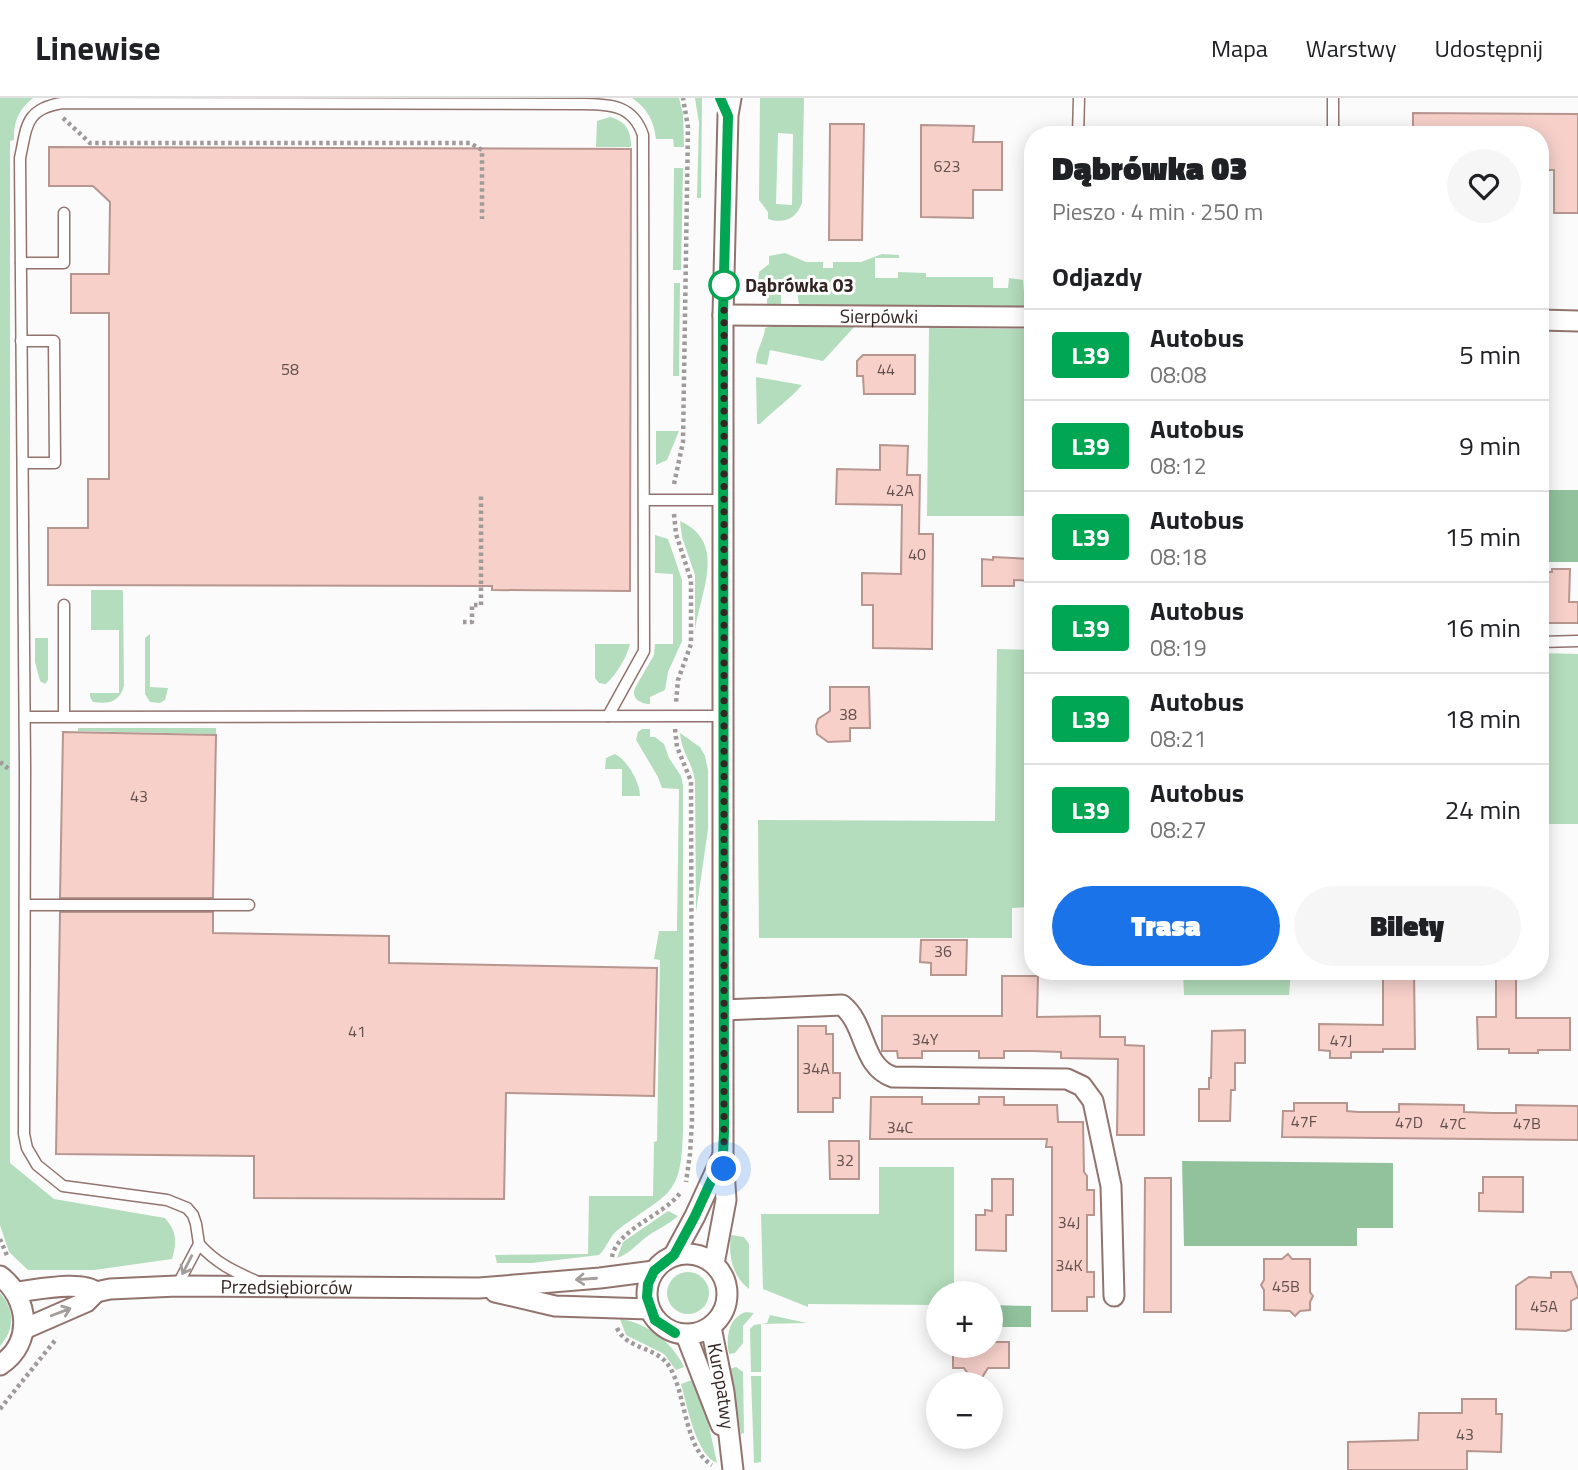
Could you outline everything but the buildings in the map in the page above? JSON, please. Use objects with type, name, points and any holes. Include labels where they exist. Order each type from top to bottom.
[{"type":"street","points":[[714,1264],[726,1200],[723,1155],[723,315],[726,104]]},
{"type":"street","name":"Sierpówki","points":[[723,315],[1024,317]]},
{"type":"street","points":[[1549,320],[1578,321]]},
{"type":"street","points":[[724,1010],[842,1005],[858,1025],[872,1060],[881,1073],[893,1076],[1067,1079],[1082,1086],[1093,1101],[1111,1186],[1114,1296]]},
{"type":"street","points":[[674,1255],[695,1255],[714,1264],[721,1273],[727,1295],[725,1308],[711,1327],[700,1333],[686,1335],[664,1328],[655,1320],[649,1309],[648,1284],[654,1271],[674,1255],[723,1155]]},
{"type":"street","name":"Przedsiębiorców","points":[[96,1292],[177,1286],[479,1288],[654,1271]]},
{"type":"street","points":[[0,1276],[16,1292],[22,1304],[24,1329],[14,1352],[0,1365]]},
{"type":"street","points":[[16,1292],[80,1286],[96,1292],[86,1303],[24,1329]]},
{"type":"street","name":"Przedsiębiorców","points":[[479,1288],[555,1306],[649,1309]]},
{"type":"street","name":"Kuropatwy","points":[[711,1327],[724,1392],[733,1469]]},
{"type":"street","name":"Kuropatwy","points":[[686,1335],[729,1444]]},
{"type":"lane","points":[[1079,98],[1079,126]]},
{"type":"lane","points":[[1333,98],[1333,126]]},
{"type":"lane","points":[[270,1287],[236,1274],[210,1256],[199,1244],[193,1215],[187,1208],[166,1200],[64,1186],[37,1165],[24,1134],[20,158],[29,119],[36,110],[62,103],[602,104],[622,109],[640,124],[643,135],[644,651],[607,716]]},
{"type":"lane","points":[[21,263],[64,263],[64,213]]},
{"type":"lane","points":[[21,341],[54,341],[55,463],[23,463]]},
{"type":"lane","points":[[645,500],[723,500]]},
{"type":"lane","points":[[64,605],[64,716]]},
{"type":"lane","points":[[1549,642],[1578,641]]},
{"type":"lane","points":[[24,716],[723,716]]},
{"type":"lane","points":[[25,905],[249,905]]},
{"type":"lane","points":[[177,1286],[199,1244]]},
{"type":"path","points":[[674,483],[683,442],[688,127],[683,98]]},
{"type":"path","points":[[48,105],[90,143],[470,143],[482,150],[482,219]]},
{"type":"path","points":[[463,622],[472,622],[472,605],[481,605],[481,495]]},
{"type":"path","points":[[674,517],[676,534],[691,580],[691,644],[678,680],[676,699]]},
{"type":"path","points":[[612,1262],[614,1250],[621,1239],[663,1210],[678,1196],[685,1184],[691,1154],[691,781],[677,747],[675,730]]},
{"type":"path","points":[[615,1325],[623,1338],[658,1355],[670,1367],[702,1457],[712,1465],[733,1469]]},
{"type":"path","points":[[0,1409],[62,1332]]},
{"type":"green space","points":[[0,98],[33,98],[18,116],[14,140],[10,141],[10,1163],[54,1199],[165,1218],[175,1237],[172,1259],[94,1270],[28,1270],[9,1252],[0,1225]]},
{"type":"green space","points":[[632,98],[679,98],[683,114],[684,147],[674,147],[673,139],[656,139],[649,116]]},
{"type":"green space","points":[[695,98],[702,98],[701,198],[697,198],[699,123]]},
{"type":"green space","points":[[760,98],[804,98],[802,203],[793,216],[779,221],[768,219],[768,212],[759,200]],"holes":[[[778,133],[793,134],[792,205],[776,204]]]},
{"type":"green space","points":[[610,117],[620,121],[626,128],[631,147],[596,147],[597,121]]},
{"type":"green space","points":[[674,168],[683,168],[681,270],[673,270]]},
{"type":"green space","points":[[785,253],[806,262],[823,262],[823,268],[833,268],[833,262],[861,262],[882,254],[899,255],[899,258],[875,258],[875,278],[898,278],[898,272],[926,273],[926,277],[993,277],[993,288],[1008,288],[1009,278],[1023,280],[1024,306],[799,305],[796,282],[781,284],[781,307],[767,306],[767,298],[758,287],[759,272],[769,264],[769,256]]},
{"type":"green space","points":[[674,283],[680,283],[679,376],[673,376]]},
{"type":"green space","points":[[775,325],[856,325],[823,361],[770,350],[767,365],[756,363],[765,328]]},
{"type":"green space","points":[[929,328],[1024,329],[1024,516],[927,516]]},
{"type":"green space","points":[[756,377],[802,385],[760,424],[757,424]]},
{"type":"green space","points":[[656,431],[679,431],[667,460],[656,465]]},
{"type":"green space","points":[[1549,490],[1578,490],[1578,562],[1549,562]]},
{"type":"green space","points":[[680,521],[695,531],[704,542],[707,556],[705,586],[695,632],[695,575],[682,537]]},
{"type":"green space","points":[[655,535],[668,539],[682,580],[682,641],[668,672],[665,690],[650,697],[650,704],[637,700],[634,695],[635,688],[654,655],[655,644],[673,644],[673,574],[655,573]]},
{"type":"green space","points":[[91,590],[123,592],[124,686],[116,699],[103,703],[93,702],[90,693],[119,693],[119,630],[91,630]]},
{"type":"green space","points":[[150,634],[150,687],[168,688],[165,700],[160,703],[150,702],[145,694],[145,638]]},
{"type":"green space","points":[[35,638],[48,638],[48,680],[45,684],[40,681],[35,662]]},
{"type":"green space","points":[[595,644],[630,644],[621,666],[606,684],[599,683],[595,678]]},
{"type":"green space","points":[[997,649],[1024,650],[1024,907],[1012,908],[1012,938],[759,938],[758,820],[995,821]]},
{"type":"green space","points":[[1549,653],[1578,654],[1578,824],[1549,824]]},
{"type":"green space","points":[[78,728],[216,728],[216,734],[78,731]]},
{"type":"green space","points":[[642,729],[650,729],[650,737],[655,737],[664,744],[683,785],[683,1127],[680,1168],[669,1191],[616,1232],[599,1255],[532,1263],[497,1263],[495,1255],[588,1254],[589,1196],[653,1196],[654,1142],[657,1141],[660,960],[654,959],[659,931],[677,931],[679,789],[662,788],[636,740]]},
{"type":"green space","points":[[680,733],[700,747],[708,770],[708,829],[696,912],[695,781]]},
{"type":"green space","points":[[615,754],[632,772],[640,796],[622,796],[622,769],[605,769],[606,758]]},
{"type":"green space","points":[[1183,980],[1290,980],[1289,995],[1184,995]]},
{"type":"green space","points":[[1182,1161],[1393,1163],[1393,1228],[1357,1228],[1357,1246],[1184,1246]]},
{"type":"green space","points":[[879,1167],[954,1167],[954,1281],[926,1281],[926,1305],[808,1304],[808,1307],[763,1289],[761,1214],[879,1214]]},
{"type":"green space","points":[[668,1211],[678,1216],[617,1258],[623,1242]]},
{"type":"green space","points":[[731,1235],[744,1237],[749,1244],[749,1289],[739,1278],[733,1265]]},
{"type":"green space","points":[[688,1272],[703,1278],[709,1293],[703,1308],[688,1314],[673,1308],[667,1293],[673,1278]]},
{"type":"green space","points":[[0,1293],[11,1313],[11,1326],[0,1346]]},
{"type":"green space","points":[[1003,1305],[1031,1306],[1031,1327],[1003,1327]]},
{"type":"green space","points":[[746,1312],[754,1313],[743,1326],[743,1343],[735,1353],[729,1354],[728,1341],[732,1323]]},
{"type":"green space","points":[[770,1315],[807,1323],[761,1324],[761,1372],[751,1372],[750,1329],[754,1325],[767,1323]]},
{"type":"green space","points":[[620,1319],[639,1324],[658,1335],[673,1350],[684,1367],[676,1370],[664,1354],[626,1335]]},
{"type":"green space","points":[[736,1367],[743,1372],[744,1433],[741,1434],[729,1369]]},
{"type":"green space","points":[[751,1376],[761,1376],[761,1462],[754,1463]]},
{"type":"green space","points":[[692,1380],[708,1422],[717,1463],[703,1450],[689,1416],[681,1384]]},
{"type":"bus line","name":"L39","points":[[675,1333],[655,1320],[649,1309],[648,1284],[654,1271],[674,1255],[695,1216],[723,1155],[724,1132],[723,315],[728,116],[720,98]]},
{"type":"place","name":"Dąbrówka 03","points":[[724,285]]},
{"type":"route","points":[[724,285],[724,1169]]}]
